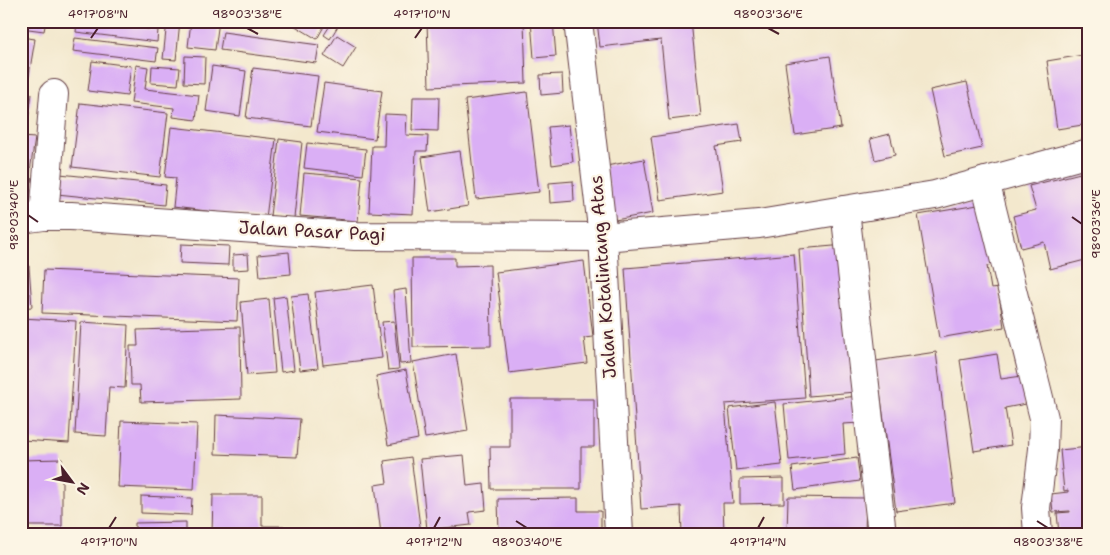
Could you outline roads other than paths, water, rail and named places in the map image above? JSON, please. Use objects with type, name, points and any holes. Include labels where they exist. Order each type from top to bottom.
[{"type":"street","name":"Jalan Kotalintang Atas","points":[[578,21],[602,237],[619,534]]},
{"type":"street","points":[[33,218],[54,94]]},
{"type":"street","name":"Jalan Pasar Pagi","points":[[33,218],[71,216],[355,236],[602,237],[759,224],[935,195],[1089,153]]},
{"type":"street","points":[[986,182],[1044,418],[1043,449],[1036,508],[1038,534]]},
{"type":"street","points":[[844,210],[882,534]]}]
